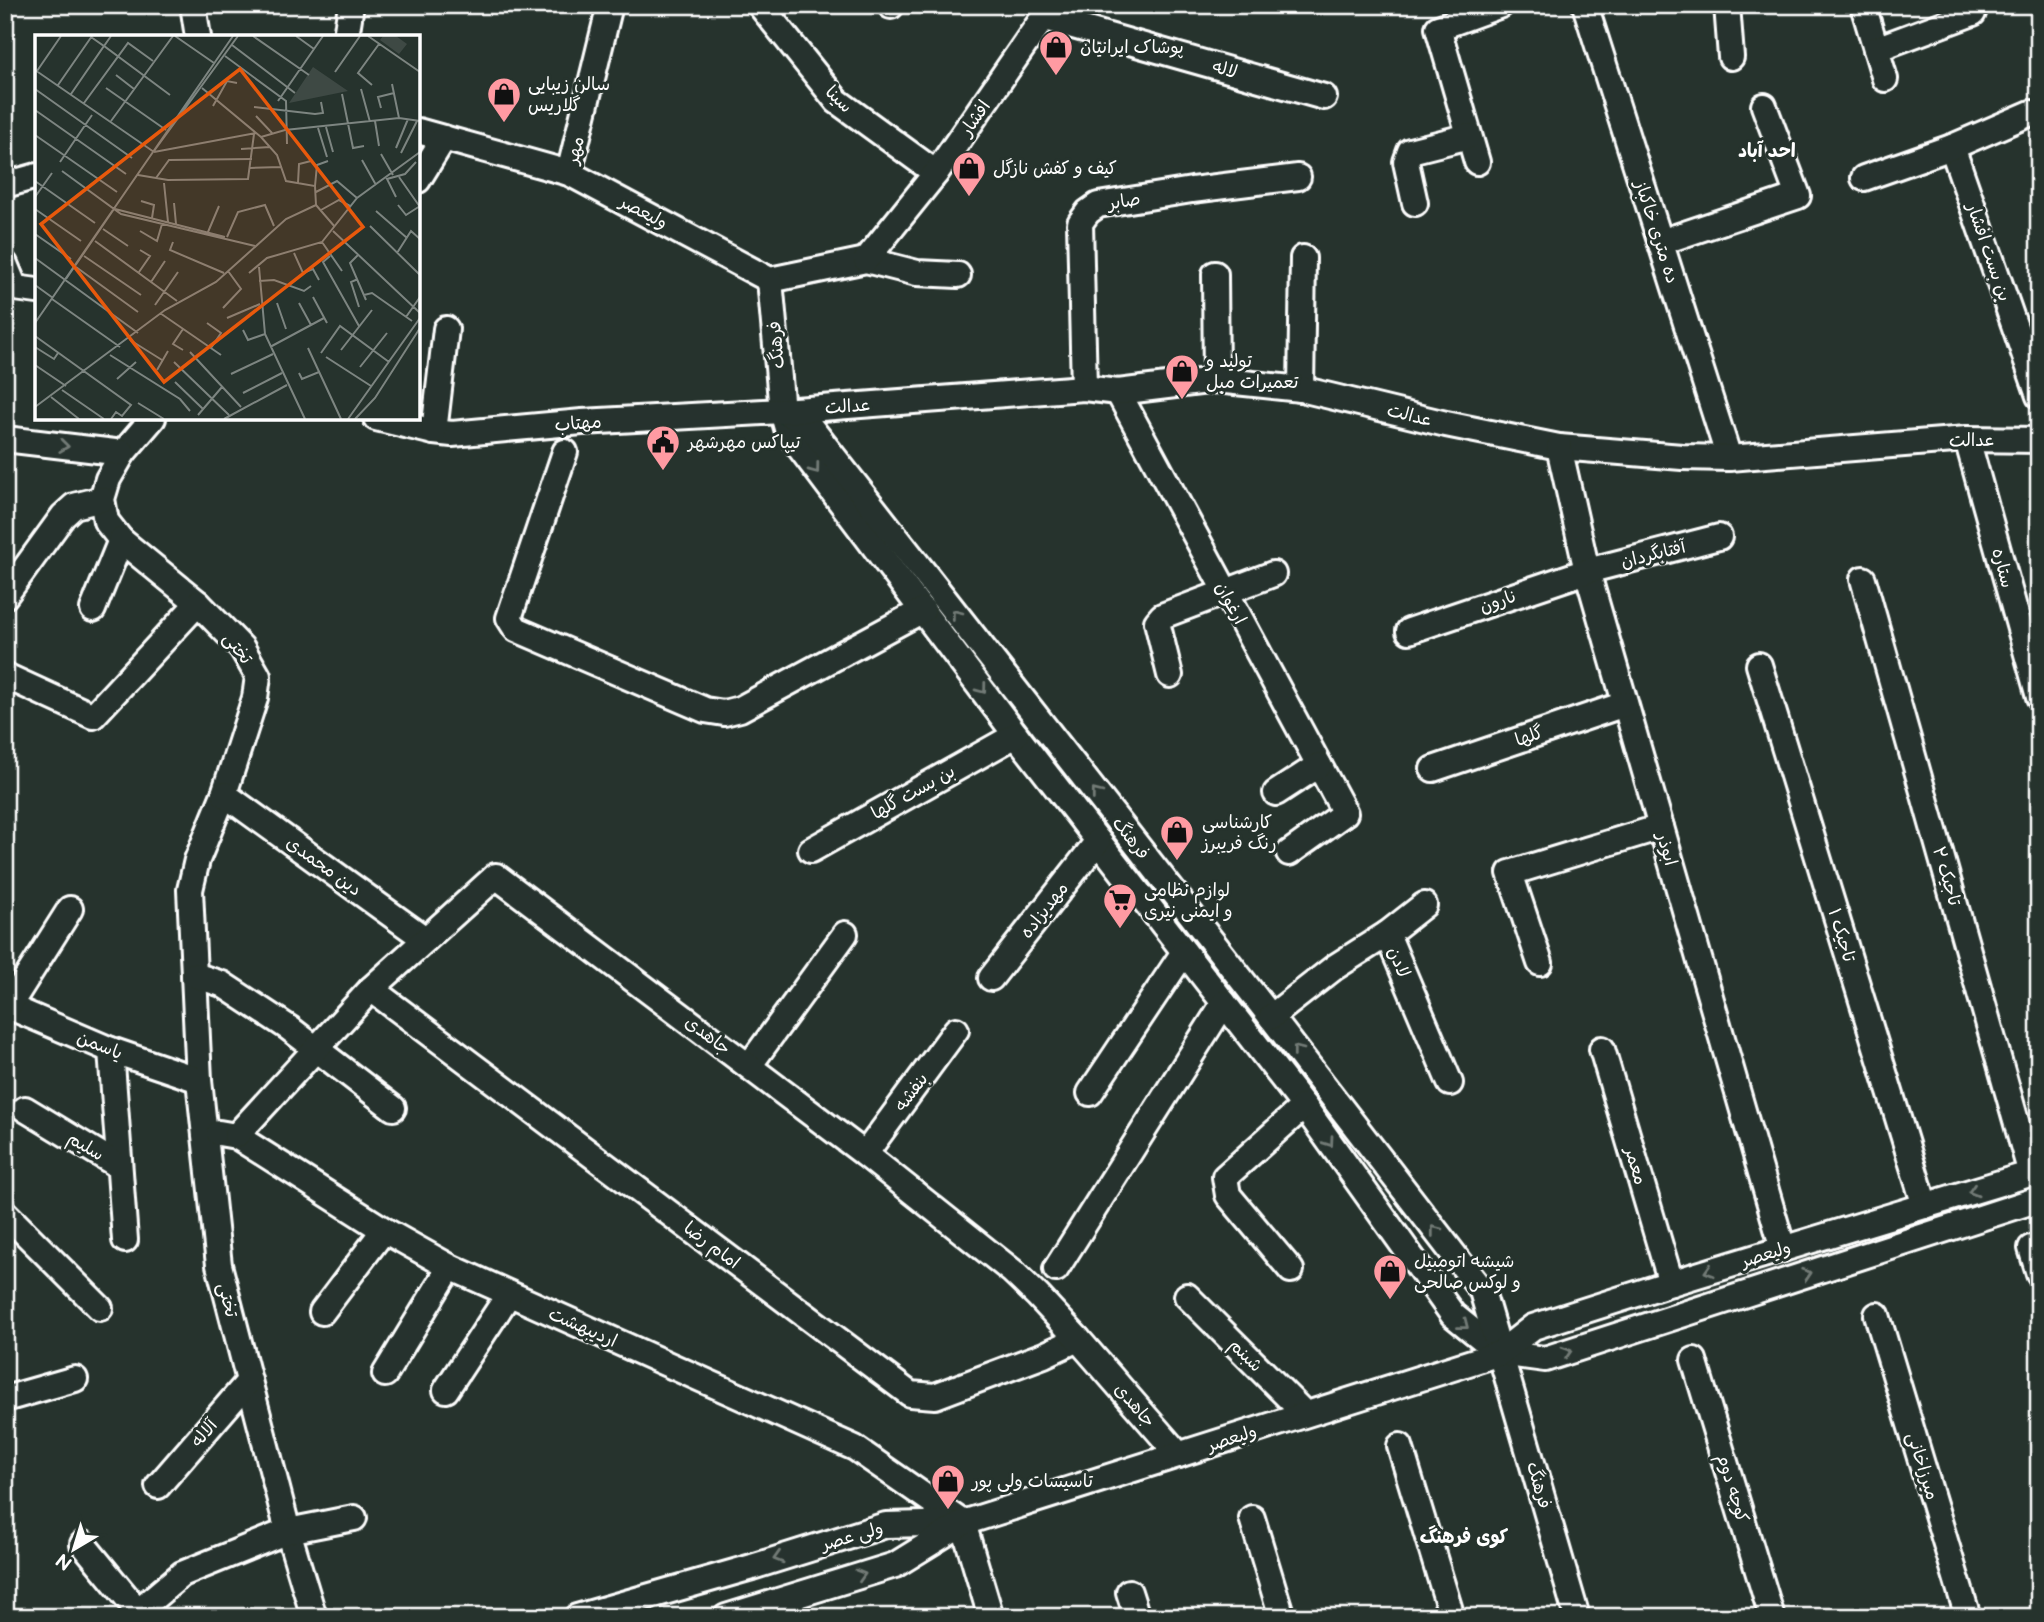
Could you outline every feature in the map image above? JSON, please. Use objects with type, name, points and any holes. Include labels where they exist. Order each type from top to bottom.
[{"type":"street","points":[[193,5],[198,35]]},
{"type":"street","points":[[346,35],[351,5]]},
{"type":"street","name":"مهر","points":[[569,173],[610,5]]},
{"type":"street","name":"سینا","points":[[760,5],[837,101],[936,173]]},
{"type":"street","name":"ده متری خاکباز","points":[[1585,5],[1729,458]]},
{"type":"street","points":[[1727,5],[1731,57]]},
{"type":"street","points":[[1863,5],[1885,79]]},
{"type":"street","points":[[1477,162],[1438,28],[1495,6]]},
{"type":"street","name":"افشار","points":[[866,260],[936,173],[1048,11]]},
{"type":"street","name":"لاله","points":[[1048,11],[1324,97]]},
{"type":"street","points":[[1876,49],[1973,13]]},
{"type":"street","points":[[1661,242],[1798,196],[1763,106]]},
{"type":"street","points":[[1864,178],[1952,147],[2031,113]]},
{"type":"street","name":"ولیعصر","points":[[420,132],[569,173],[770,280]]},
{"type":"street","points":[[1415,203],[1406,162],[1410,151],[1469,136]]},
{"type":"street","points":[[420,177],[444,138]]},
{"type":"street","name":"بن بست افشار","points":[[1952,147],[2039,396]]},
{"type":"street","points":[[5,185],[35,177]]},
{"type":"street","name":"صابر","points":[[1084,388],[1080,223],[1088,212],[1098,205],[1298,177]]},
{"type":"street","points":[[1301,389],[1303,258]]},
{"type":"street","points":[[770,280],[866,260],[918,273],[958,275]]},
{"type":"street","points":[[5,264],[15,288],[35,291]]},
{"type":"street","points":[[1214,274],[1216,380]]},
{"type":"street","name":"فرهنگ","points":[[770,280],[782,411],[788,432],[1016,735],[1304,1107],[1453,1315],[1500,1353]]},
{"type":"street","points":[[434,432],[446,329]]},
{"type":"street","name":"عدالت","points":[[782,411],[1084,388],[1118,392],[1216,380],[1301,389],[1446,424],[1559,447],[1682,457],[1729,458],[1967,439],[2039,440]]},
{"type":"street","name":"ارغوان","points":[[1118,392],[1345,813],[1289,853]]},
{"type":"street","name":"فرهنگ","points":[[782,411],[808,424],[1482,1291],[1577,1617]]},
{"type":"street","name":"مهتاب","points":[[384,420],[453,434],[582,422],[782,411]]},
{"type":"street","points":[[5,596],[63,516],[74,506],[102,499],[107,479],[123,453],[151,420]]},
{"type":"street","points":[[5,439],[123,453]]},
{"type":"street","name":"ستاره","points":[[1967,439],[2039,697]]},
{"type":"street","name":"ابوذر","points":[[1559,447],[1587,571],[1783,1249]]},
{"type":"street","points":[[565,452],[509,618],[516,629],[705,710],[724,713],[740,709],[923,610]]},
{"type":"street","name":"تختی","points":[[102,499],[106,521],[121,540],[198,603],[242,648],[258,676],[255,698],[224,794],[197,860],[190,890],[198,1080],[219,1265],[288,1531],[314,1617]]},
{"type":"street","name":"آفتابگردان","points":[[1587,571],[1719,537]]},
{"type":"street","points":[[93,609],[121,540]]},
{"type":"street","name":"نارون","points":[[1409,631],[1587,571]]},
{"type":"street","points":[[1170,675],[1157,622],[1162,615],[1273,574]]},
{"type":"street","name":"تاجیک ۲","points":[[1863,579],[2035,1172]]},
{"type":"street","points":[[8,677],[93,716],[198,603]]},
{"type":"street","name":"تاجیک ۱","points":[[1759,665],[1925,1206]]},
{"type":"street","name":"گلها","points":[[1433,769],[1625,704]]},
{"type":"street","name":"بن بست گلها","points":[[811,850],[1016,735]]},
{"type":"street","points":[[1276,793],[1319,765]]},
{"type":"street","name":"دین محمدی","points":[[224,794],[425,939]]},
{"type":"street","points":[[1540,963],[1510,873],[1661,827]]},
{"type":"street","name":"مهدیزاده","points":[[991,978],[1098,841]]},
{"type":"street","name":"جاهدی","points":[[236,1136],[371,989],[496,876],[865,1154],[1012,1271],[1078,1339],[1179,1455]]},
{"type":"street","points":[[1387,934],[1424,905]]},
{"type":"street","points":[[7,1007],[70,909]]},
{"type":"street","points":[[749,1066],[845,934]]},
{"type":"street","name":"لادن","points":[[1271,1017],[1335,967],[1387,934],[1450,1083]]},
{"type":"street","points":[[1090,1093],[1184,951]]},
{"type":"street","points":[[194,975],[222,984],[317,1050],[393,1108]]},
{"type":"street","name":"امام رضا","points":[[371,989],[910,1394],[935,1396],[1045,1355],[1078,1339]]},
{"type":"street","points":[[1056,1269],[1224,1003]]},
{"type":"street","name":"یاسمن","points":[[7,1007],[111,1050],[198,1080]]},
{"type":"street","name":"بنفشه","points":[[865,1154],[957,1030]]},
{"type":"street","name":"معمر","points":[[1602,1049],[1671,1283]]},
{"type":"street","points":[[111,1050],[119,1166]]},
{"type":"street","points":[[1291,1270],[1228,1195],[1225,1177],[1304,1107]]},
{"type":"street","name":"سلیم","points":[[26,1109],[119,1166],[125,1240]]},
{"type":"street","name":"اردیبهشت","points":[[205,1129],[236,1136],[384,1230],[450,1267],[855,1448],[963,1522]]},
{"type":"street","name":"ولیعصر","points":[[963,1522],[1500,1353],[1533,1327],[2035,1172]]},
{"type":"street","name":"ولیعصر","points":[[1500,1353],[1545,1359],[2039,1199]]},
{"type":"street","points":[[5,1213],[100,1308]]},
{"type":"street","points":[[322,1312],[384,1230]]},
{"type":"street","points":[[2031,1248],[2039,1274]]},
{"type":"street","points":[[385,1374],[450,1267]]},
{"type":"street","points":[[446,1390],[509,1294]]},
{"type":"street","name":"شبنم","points":[[1187,1296],[1305,1415]]},
{"type":"street","name":"میرزاخانی","points":[[1877,1315],[1969,1617]]},
{"type":"street","name":"کوچه دوم","points":[[1694,1360],[1772,1617]]},
{"type":"street","points":[[5,1399],[75,1379]]},
{"type":"street","name":"آلاله","points":[[158,1486],[249,1381]]},
{"type":"street","points":[[1400,1446],[1452,1617]]},
{"type":"street","points":[[83,1544],[138,1611],[183,1574],[288,1531],[354,1518]]},
{"type":"street","points":[[1252,1518],[1282,1617]]},
{"type":"street","points":[[726,1617],[778,1609],[895,1565],[963,1522],[991,1617]]},
{"type":"street","name":"ولی عصر","points":[[577,1617],[886,1525],[963,1522]]},
{"type":"street","points":[[1129,1592],[1137,1617]]},
{"type":"place","name":"پوشاک ایرانیان","points":[[1056,77]]},
{"type":"place","name":"سالن زیبایی گلاریس","points":[[504,124]]},
{"type":"place","name":"کیف و کفش نازگل","points":[[969,198]]},
{"type":"place","name":"تولید و تعمیرات مبل","points":[[1182,401]]},
{"type":"place","name":"تیپاکس مهرشهر","points":[[663,472]]},
{"type":"place","name":"کارشناسی رنگ فریبرز","points":[[1177,862]]},
{"type":"place","name":"لوازم نظامی و ایمنی نیری","points":[[1120,930]]},
{"type":"place","name":"شیشه اتومبیل و لوکس صالحی","points":[[1390,1301]]},
{"type":"place","name":"تاسیسات ولی پور","points":[[948,1511]]},
{"type":"district","name":"احد آباد","points":[[1767,150]]},
{"type":"district","name":"کوی فرهنگ","points":[[1464,1536]]}]
